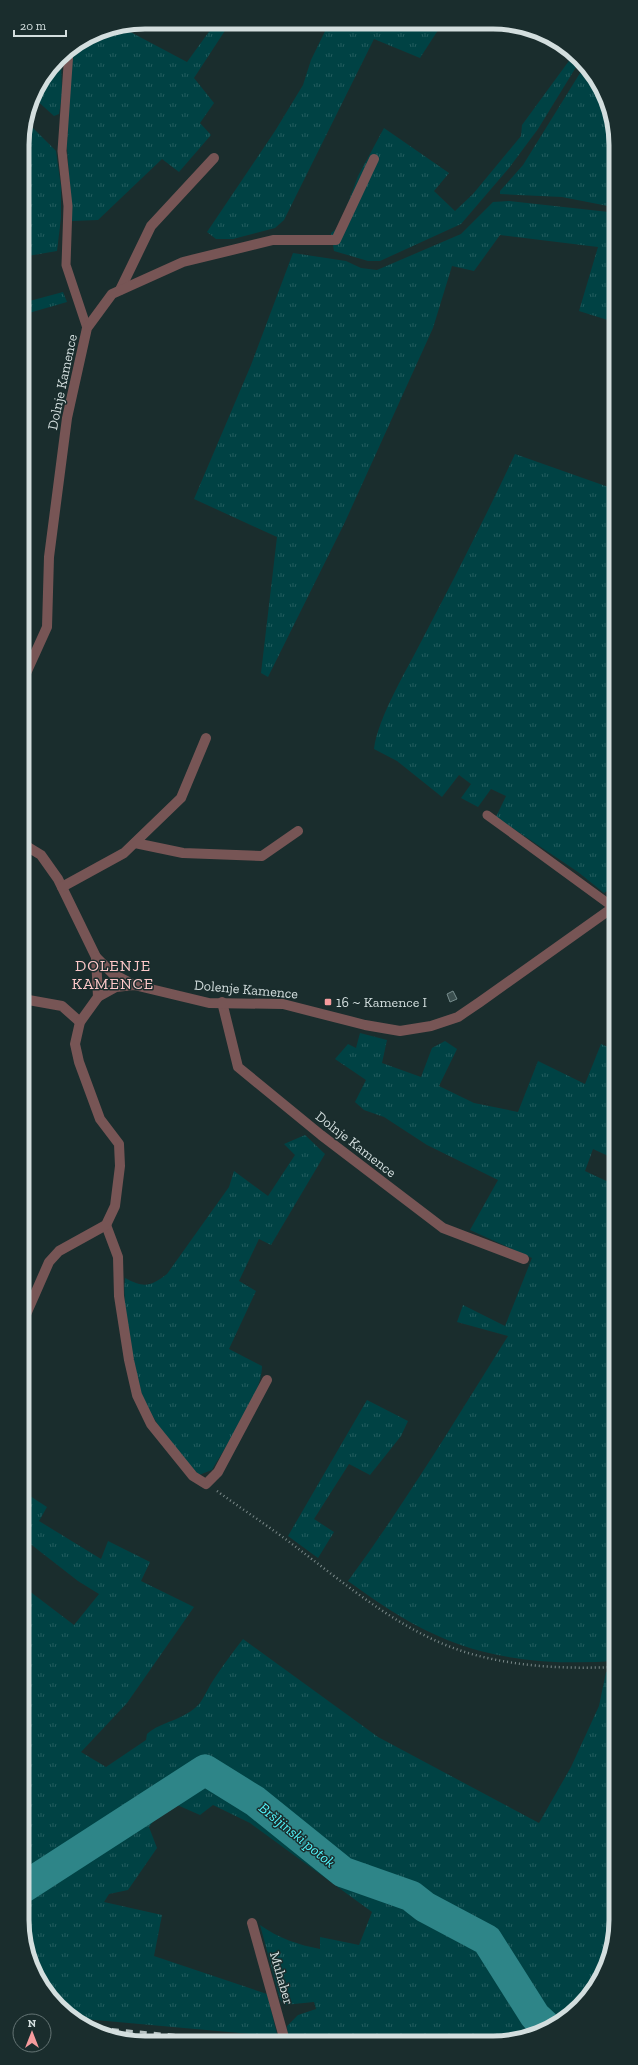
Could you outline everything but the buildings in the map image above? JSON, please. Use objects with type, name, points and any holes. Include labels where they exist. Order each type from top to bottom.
[{"type":"street","points":[[120,290],[151,226],[214,158]]},
{"type":"street","name":"Dolnje Kamence","points":[[29,667],[48,627],[48,557],[67,418],[87,328],[112,294],[183,262],[273,240],[336,240],[374,159]]},
{"type":"street","points":[[62,887],[124,853],[181,798],[206,738]]},
{"type":"street","points":[[134,843],[183,853],[262,856],[298,831]]},
{"type":"street","points":[[29,846],[41,855],[62,887],[96,957],[113,974],[134,985]]},
{"type":"street","name":"Dolenje Kamence","points":[[106,1226],[115,1206],[120,1166],[119,1144],[100,1119],[79,1062],[75,1044],[80,1022],[98,998],[116,987],[134,985],[209,1003],[283,1004],[365,1025],[400,1031],[431,1026],[458,1017],[609,911]]},
{"type":"street","points":[[96,957],[98,998]]},
{"type":"street","points":[[29,1000],[62,1006],[80,1022]]},
{"type":"street","name":"Dolnje Kamence","points":[[222,1002],[238,1067],[321,1135],[443,1228],[524,1259]]},
{"type":"street","points":[[29,1307],[48,1262],[59,1251],[106,1226],[118,1257],[119,1296],[129,1360],[137,1395],[151,1424],[193,1476],[206,1484],[218,1472],[267,1380]]},
{"type":"street","name":"Muhaber","points":[[252,1923],[284,2036]]},
{"type":"lane","points":[[68,58],[62,150],[68,206],[66,265],[87,328]]},
{"type":"lane","points":[[488,815],[609,903]]},
{"type":"path","points":[[206,1484],[292,1544],[377,1608],[428,1637],[468,1653],[530,1666],[580,1668],[609,1667]]},
{"type":"green space","points":[[211,29],[226,29],[194,78],[214,103],[200,123],[211,135],[179,172],[162,159],[98,220],[72,221],[67,147],[71,57],[87,45],[101,38],[127,30],[187,62]]},
{"type":"green space","points":[[326,29],[439,29],[420,58],[374,39],[284,220],[275,228],[233,239],[216,239],[207,232],[275,131],[303,85],[311,60]]},
{"type":"green space","points":[[570,59],[577,65],[538,129],[509,168],[461,224],[380,261],[368,261],[334,251],[331,233],[339,227],[358,176],[384,128],[449,173],[434,191],[455,211],[473,194],[521,136],[522,125]]},
{"type":"green space","points":[[61,65],[62,96],[59,114],[54,116],[38,101],[45,87]]},
{"type":"green space","points":[[582,70],[597,94],[607,122],[609,145],[609,212],[608,206],[562,197],[500,194],[500,191],[523,165]]},
{"type":"green space","points":[[31,126],[56,151],[61,187],[61,218],[57,251],[29,256],[29,137]]},
{"type":"green space","points":[[509,201],[609,212],[609,320],[579,311],[598,247],[500,235],[474,271],[452,266],[433,328],[345,522],[268,677],[261,673],[277,537],[194,499],[251,365],[293,253],[346,261],[361,268],[377,270],[461,234],[493,202]]},
{"type":"green space","points":[[63,292],[67,302],[29,313],[29,301]]},
{"type":"green space","points":[[515,454],[609,487],[609,890],[604,893],[578,872],[496,817],[506,796],[491,789],[478,807],[461,798],[471,784],[459,775],[442,797],[397,761],[374,749],[381,722],[394,693]]},
{"type":"green space","points":[[360,1033],[387,1040],[382,1063],[421,1077],[432,1048],[445,1041],[457,1049],[439,1086],[474,1103],[518,1112],[538,1061],[585,1084],[601,1044],[609,1047],[609,1156],[593,1149],[585,1171],[609,1182],[609,1661],[547,1661],[501,1656],[479,1651],[436,1635],[401,1617],[348,1581],[410,1491],[508,1336],[457,1322],[463,1305],[505,1326],[532,1258],[470,1230],[498,1180],[427,1145],[384,1117],[364,1110],[355,1102],[366,1080],[335,1059],[348,1044],[356,1048]]},
{"type":"green space","points":[[305,1135],[325,1154],[271,1245],[259,1239],[239,1281],[256,1291],[229,1349],[262,1366],[256,1391],[243,1419],[212,1470],[199,1475],[174,1447],[152,1416],[138,1386],[133,1365],[126,1314],[124,1293],[125,1278],[142,1285],[147,1285],[156,1282],[167,1274],[229,1187],[234,1171],[268,1196],[295,1155],[284,1144]]},
{"type":"green space","points":[[367,1400],[408,1421],[401,1436],[370,1475],[349,1464],[314,1519],[334,1532],[318,1558],[288,1536]]},
{"type":"green space","points":[[30,1496],[47,1507],[39,1521],[101,1559],[108,1541],[150,1562],[141,1581],[194,1607],[127,1703],[81,1752],[106,1767],[146,1740],[147,1734],[159,1726],[187,1714],[194,1709],[200,1703],[217,1674],[243,1639],[378,1737],[539,1823],[571,1767],[599,1706],[606,1672],[609,1672],[609,1928],[607,1943],[597,1971],[575,2002],[564,2012],[544,2024],[530,2030],[508,2035],[288,2036],[287,2026],[298,2015],[316,2009],[314,2002],[284,2005],[280,1999],[260,1925],[274,1934],[289,1940],[320,1949],[320,1937],[359,1945],[372,1912],[250,1823],[213,1805],[200,1815],[168,1801],[149,1827],[157,1848],[128,1890],[109,1894],[104,1902],[162,1915],[154,1956],[267,1994],[277,2034],[273,2036],[86,2019],[74,2012],[63,2002],[53,1991],[41,1971],[31,1943],[29,1928],[29,1591],[74,1625],[99,1594],[78,1581],[29,1543]]},
{"type":"waterway","name":"Bršljinski potok","points":[[29,1884],[205,1770],[255,1801],[343,1872],[411,1896],[425,1907],[487,1940],[535,2016],[544,2024]]},
{"type":"railway","points":[[106,2029],[184,2036]]},
{"type":"place","name":"16 ~ Kamence I","points":[[328,1002]]},
{"type":"district","name":"DOLENJE KAMENCE","points":[[113,974]]}]
